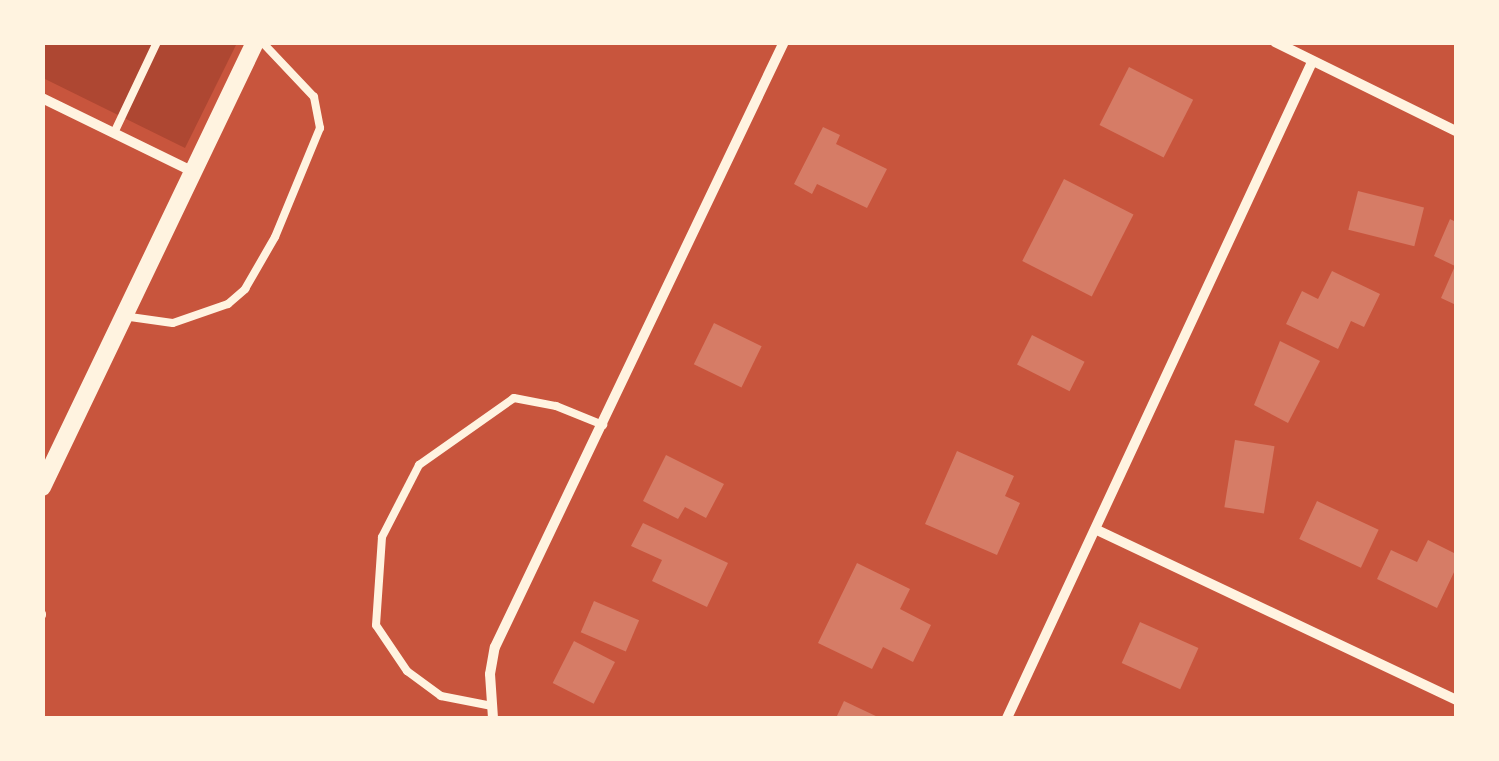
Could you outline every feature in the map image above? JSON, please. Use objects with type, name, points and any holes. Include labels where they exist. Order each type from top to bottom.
[{"type":"street","points":[[42,486],[258,42]]},
{"type":"street","points":[[492,712],[494,653],[784,42]]},
{"type":"street","points":[[1275,42],[1456,131]]},
{"type":"street","points":[[1007,718],[1312,62]]},
{"type":"street","points":[[42,98],[192,171]]},
{"type":"street","points":[[1096,530],[1456,700]]},
{"type":"lane","points":[[114,133],[157,42]]},
{"type":"lane","points":[[123,316],[173,323],[228,304],[245,289],[276,238],[320,128],[314,98],[258,42]]},
{"type":"lane","points":[[492,712],[441,696],[407,670],[376,625],[382,538],[419,464],[514,398],[556,406],[604,425]]},
{"type":"shaded area","points":[[42,43],[237,43],[185,148],[43,78]]},
{"type":"building","points":[[1129,67],[1193,100],[1164,158],[1099,125]]},
{"type":"building","points":[[823,127],[840,135],[836,144],[887,169],[867,208],[817,184],[812,194],[794,184]]},
{"type":"building","points":[[1064,179],[1133,214],[1092,296],[1022,261]]},
{"type":"building","points":[[1358,191],[1424,207],[1414,246],[1348,230]]},
{"type":"building","points":[[1450,219],[1456,222],[1456,305],[1441,298],[1455,266],[1434,256]]},
{"type":"building","points":[[1332,271],[1380,294],[1364,327],[1351,321],[1338,349],[1286,324],[1302,291],[1318,299]]},
{"type":"building","points":[[714,323],[762,346],[741,388],[694,364]]},
{"type":"building","points":[[1032,335],[1085,362],[1070,391],[1017,364]]},
{"type":"building","points":[[1280,341],[1320,361],[1288,423],[1254,405]]},
{"type":"building","points":[[1235,440],[1275,446],[1264,513],[1224,507]]},
{"type":"building","points":[[957,451],[1014,476],[1005,496],[1020,503],[997,555],[925,524]]},
{"type":"building","points":[[666,455],[724,484],[706,518],[685,507],[678,519],[643,501]]},
{"type":"building","points":[[1317,501],[1379,530],[1361,568],[1299,539]]},
{"type":"building","points":[[643,523],[728,563],[707,607],[652,581],[662,560],[631,546]]},
{"type":"building","points":[[1428,540],[1456,554],[1456,568],[1437,608],[1377,579],[1391,550],[1417,562]]},
{"type":"building","points":[[857,563],[910,589],[900,609],[931,625],[913,662],[883,647],[872,669],[818,643]]},
{"type":"building","points":[[594,601],[639,620],[626,651],[581,632]]},
{"type":"building","points":[[1140,622],[1198,648],[1180,689],[1122,663]]},
{"type":"building","points":[[574,641],[615,662],[594,704],[553,683]]},
{"type":"building","points":[[844,701],[880,718],[836,718]]}]
